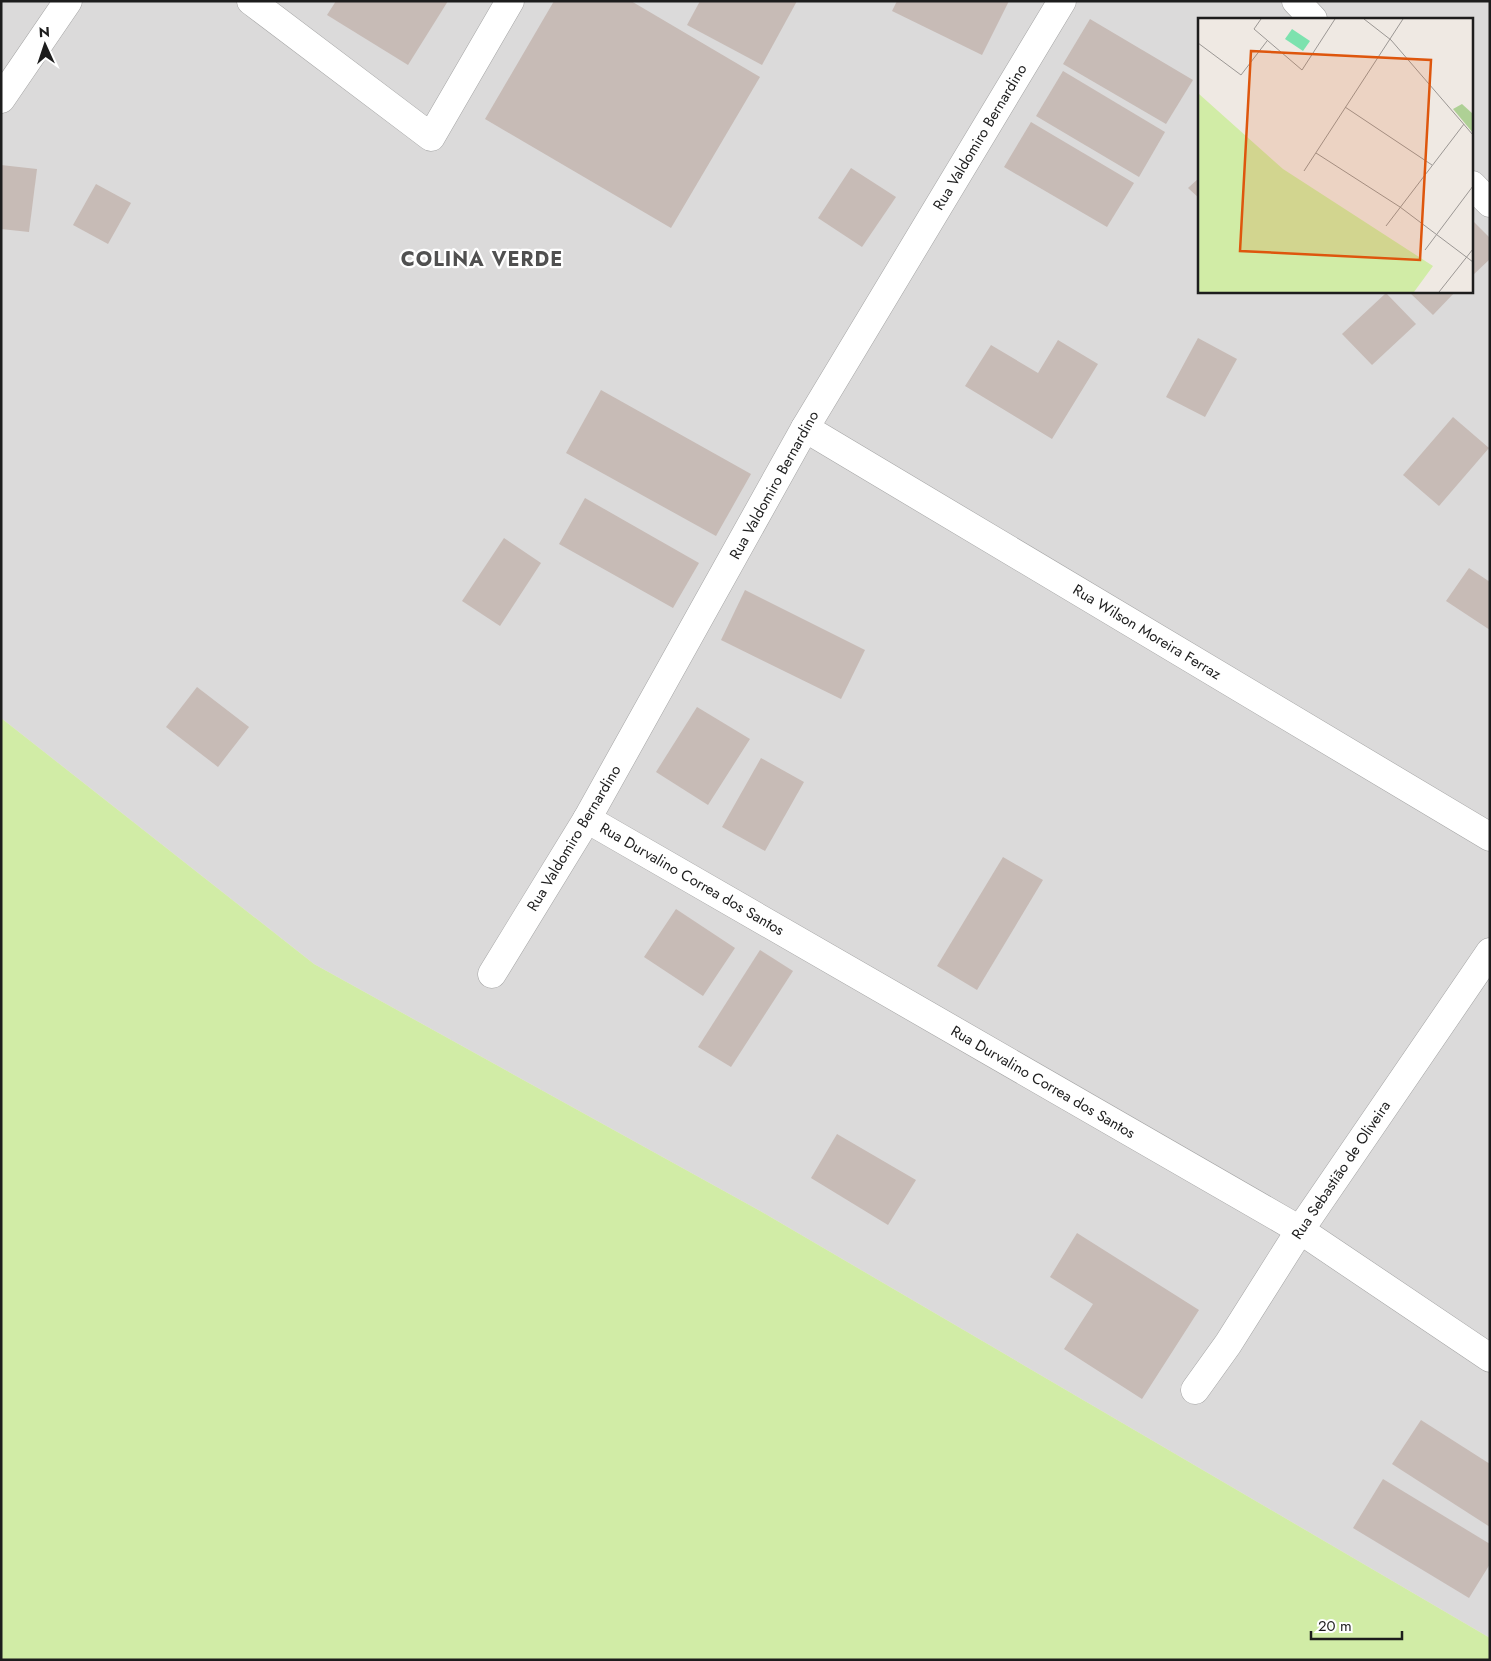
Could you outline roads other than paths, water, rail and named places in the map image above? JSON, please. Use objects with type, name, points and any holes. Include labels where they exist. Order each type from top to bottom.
[{"type":"street","points":[[1,99],[68,1]]},
{"type":"street","points":[[251,1],[431,137],[510,1]]},
{"type":"street","name":"Rua Valdomiro Bernardino","points":[[492,974],[587,819],[805,428],[1062,1]]},
{"type":"street","points":[[1296,1],[1312,18]]},
{"type":"street","points":[[1474,187],[1490,203]]},
{"type":"street","name":"Rua Wilson Moreira Ferraz","points":[[805,428],[1490,837]]},
{"type":"street","name":"Rua Durvalino Correa dos Santos","points":[[587,819],[1300,1230],[1490,1358]]},
{"type":"street","name":"Rua Sebastião de Oliveira","points":[[1195,1390],[1228,1344],[1300,1230],[1490,952]]},
{"type":"district","name":"COLINA VERDE","points":[[482,259]]}]
